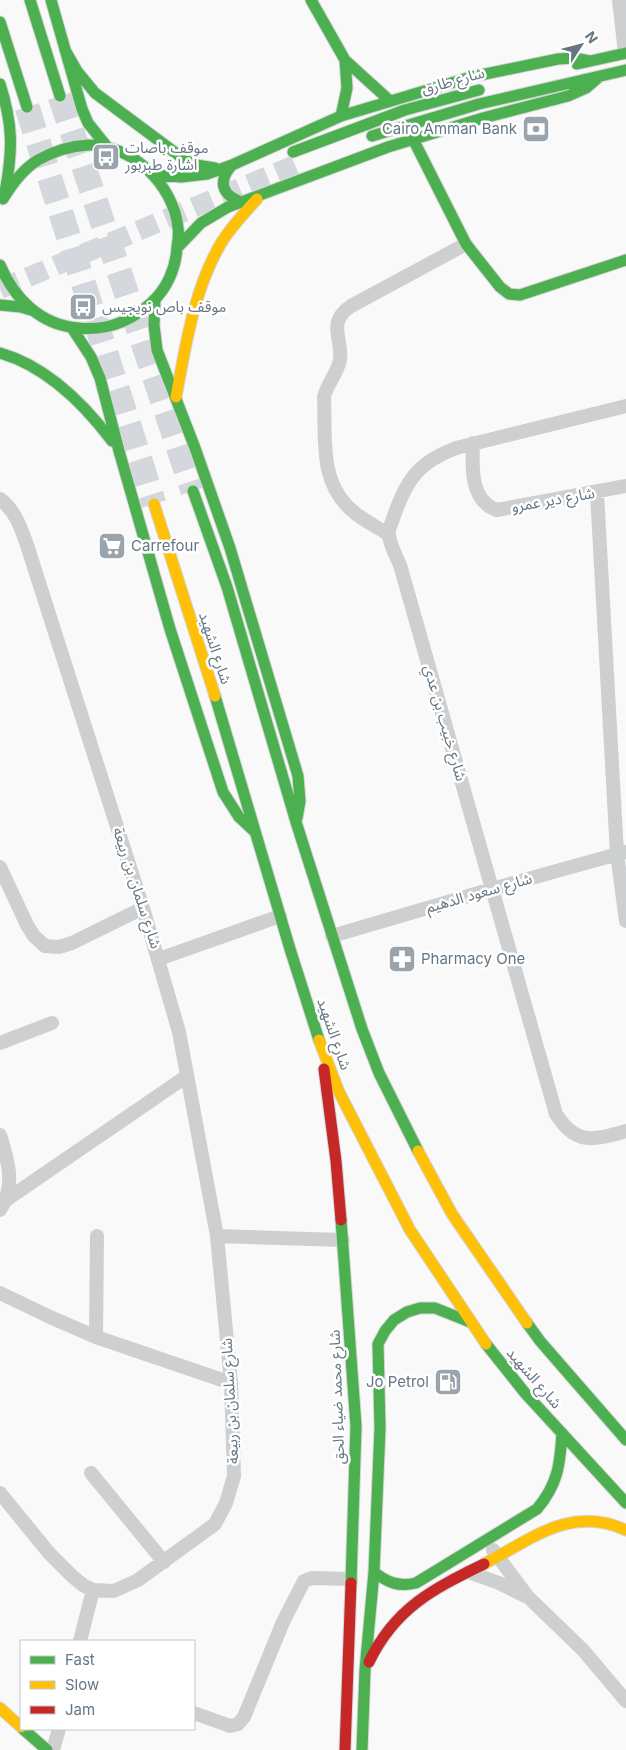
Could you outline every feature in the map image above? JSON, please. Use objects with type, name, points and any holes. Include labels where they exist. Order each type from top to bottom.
[{"type":"main road","points":[[30,0],[60,96]]},
{"type":"main road","points":[[51,0],[82,109],[88,123],[108,148]]},
{"type":"main road","points":[[311,0],[345,60],[389,100]]},
{"type":"main road","points":[[0,22],[27,107]]},
{"type":"main road","points":[[65,50],[85,82],[106,102],[185,160],[208,168],[220,169]]},
{"type":"main road","points":[[518,79],[625,53]]},
{"type":"main road","points":[[156,176],[194,176],[220,169],[341,116],[389,100],[471,78],[542,61],[574,58],[590,61]]},
{"type":"main road","points":[[341,116],[346,88],[345,60]]},
{"type":"main road","name":"شارع طارق","points":[[358,141],[479,104],[626,70]]},
{"type":"main road","points":[[179,246],[206,219],[228,207],[388,146],[568,96],[586,88],[600,76]]},
{"type":"main road","points":[[0,84],[8,106],[12,128],[12,150],[2,204]]},
{"type":"main road","name":"شارع طارق","points":[[293,152],[405,110],[492,86]]},
{"type":"main road","points":[[413,139],[466,244],[500,287],[509,294],[520,295],[626,260]]},
{"type":"main road","points":[[0,305],[31,310],[58,324],[72,328],[88,329],[117,324],[131,318],[155,300],[170,278],[179,246],[179,227],[175,208],[167,191],[156,176],[134,158],[108,148],[90,145],[72,146],[46,155],[24,170],[12,184],[2,204]]},
{"type":"main road","points":[[232,165],[226,171],[223,178],[223,186],[233,200],[241,202]]},
{"type":"main road","points":[[176,397],[186,341],[211,262],[233,224],[261,195]]},
{"type":"main road","points":[[0,265],[8,283],[31,310]]},
{"type":"main road","points":[[155,300],[154,325],[157,350],[176,397],[230,548],[298,776],[300,801],[296,822]]},
{"type":"main road","points":[[72,328],[84,344],[95,365],[170,629],[223,792],[239,818],[254,831]]},
{"type":"main road","points":[[0,353],[33,367],[58,382],[80,401],[119,451]]},
{"type":"main road","name":"شارع الشهيد","points":[[193,491],[230,597],[296,822],[332,936],[362,1029],[379,1073],[414,1144],[452,1214],[500,1286],[540,1341],[626,1440]]},
{"type":"main road","name":"شارع الشهيد","points":[[154,504],[219,708],[254,831],[320,1044],[339,1092],[410,1230],[470,1322],[501,1364],[626,1503]]},
{"type":"main road","name":"شارع محمد ضياء الحق","points":[[320,1044],[336,1161],[343,1240],[368,1427],[374,1572],[365,1670],[362,1750]]},
{"type":"main road","name":"شارع محمد ضياء الحق","points":[[345,1750],[351,1580],[378,1344],[384,1331],[394,1320],[406,1312],[420,1308],[435,1308],[470,1322]]},
{"type":"main road","points":[[374,1572],[392,1584],[404,1586],[416,1583],[537,1509],[548,1498],[560,1470],[562,1433]]},
{"type":"main road","points":[[365,1670],[380,1642],[396,1620],[432,1592],[544,1531],[571,1522],[601,1522],[626,1530]]},
{"type":"main road","points":[[0,1708],[20,1726]]},
{"type":"main road","points":[[24,1730],[47,1750]]},
{"type":"street","points":[[619,0],[625,53]]},
{"type":"street","points":[[466,244],[351,306],[343,311],[338,319],[336,328],[340,361],[324,397],[327,470],[340,498],[355,513],[388,534],[401,495],[411,479],[423,465],[439,454],[456,448],[626,406]]},
{"type":"street","name":"شارع دير عمرو","points":[[473,444],[473,476],[476,492],[490,508],[497,510],[597,493],[626,486]]},
{"type":"street","points":[[597,493],[626,921]]},
{"type":"street","name":"شارع سلمان بن ربيعة","points":[[0,499],[18,520],[27,544],[159,959],[179,1032],[217,1236],[232,1383],[234,1476],[226,1502],[215,1524],[138,1580],[114,1591],[93,1590]]},
{"type":"street","name":"شارع خبيب بن عدي","points":[[388,534],[400,565],[556,1114],[572,1134],[585,1138],[600,1138],[626,1131]]},
{"type":"street","name":"شارع سعود الدهيم","points":[[332,936],[622,853]]},
{"type":"street","points":[[0,867],[27,925],[34,936],[45,946],[59,947],[72,943],[143,908]]},
{"type":"street","points":[[159,959],[280,916]]},
{"type":"street","points":[[0,1043],[52,1023]]},
{"type":"street","points":[[3,1205],[187,1076]]},
{"type":"street","points":[[0,1135],[9,1162],[11,1182],[3,1205]]},
{"type":"street","points":[[96,1337],[97,1236]]},
{"type":"street","points":[[217,1236],[343,1240]]},
{"type":"street","points":[[0,1293],[96,1337],[232,1383]]},
{"type":"street","points":[[91,1473],[164,1562]]},
{"type":"street","points":[[0,1493],[62,1567],[83,1585],[93,1590],[80,1640]]},
{"type":"street","points":[[485,1540],[528,1597],[583,1650],[626,1701]]},
{"type":"street","points":[[468,1572],[499,1583],[528,1597]]},
{"type":"street","points":[[195,1714],[230,1726],[238,1724],[244,1717],[283,1622],[304,1581],[312,1578],[351,1580]]},
{"type":"street","points":[[54,1750],[59,1730]]},
{"type":"tunnel","points":[[60,96],[193,491]]},
{"type":"tunnel","points":[[27,107],[154,504]]},
{"type":"tunnel","points":[[0,289],[297,164]]},
{"type":"traffic: fast","points":[[30,0],[60,96]]},
{"type":"traffic: fast","points":[[51,0],[82,109],[88,123],[108,148]]},
{"type":"traffic: fast","points":[[311,0],[345,60],[389,100]]},
{"type":"traffic: fast","points":[[0,22],[27,107]]},
{"type":"traffic: fast","points":[[65,50],[77,71],[95,93],[185,160],[196,165],[215,168]]},
{"type":"traffic: fast","points":[[577,64],[626,53]]},
{"type":"traffic: fast","points":[[155,175],[181,177],[207,174],[232,165],[341,116],[471,77],[558,59],[574,58],[590,61]]},
{"type":"traffic: fast","points":[[341,116],[347,88],[345,60]]},
{"type":"traffic: fast","points":[[372,136],[479,104],[626,70]]},
{"type":"traffic: fast","points":[[179,246],[201,223],[228,207],[388,147],[483,118],[568,96],[586,88],[600,76]]},
{"type":"traffic: fast","points":[[0,84],[7,112],[10,138],[5,192]]},
{"type":"traffic: fast","points":[[293,152],[405,110],[479,90]]},
{"type":"traffic: fast","points":[[413,139],[466,244],[500,287],[509,294],[520,295],[626,260]]},
{"type":"traffic: fast","points":[[0,265],[21,299],[40,315],[64,326],[88,329],[98,328],[126,320],[143,310],[157,297],[166,285],[173,270],[178,235],[175,212],[159,183],[135,159],[104,147],[75,146],[44,157],[23,172],[3,199]]},
{"type":"traffic: fast","points":[[232,165],[223,182],[229,195],[241,202]]},
{"type":"traffic: fast","points":[[155,300],[154,325],[157,350],[195,448],[230,548],[298,776],[300,801],[297,818]]},
{"type":"traffic: fast","points":[[0,305],[31,310]]},
{"type":"traffic: fast","points":[[72,328],[91,357],[100,378],[170,629],[223,792],[239,817],[254,831]]},
{"type":"traffic: fast","points":[[0,353],[33,367],[63,388],[89,413],[112,441]]},
{"type":"traffic: fast","points":[[193,491],[227,587],[296,822],[362,1029],[379,1073],[418,1151]]},
{"type":"traffic: fast","points":[[215,696],[319,1040]]},
{"type":"traffic: fast","points":[[341,1220],[356,1426],[351,1583]]},
{"type":"traffic: fast","points":[[362,1750],[365,1670],[374,1572],[380,1428],[378,1344],[394,1320],[407,1312],[420,1308],[435,1308],[470,1322]]},
{"type":"traffic: fast","points":[[527,1323],[540,1341],[626,1440]]},
{"type":"traffic: fast","points":[[486,1344],[525,1393],[626,1503]]},
{"type":"traffic: fast","points":[[374,1572],[394,1583],[404,1585],[416,1583],[537,1509],[544,1500],[557,1474],[562,1433]]},
{"type":"traffic: fast","points":[[24,1730],[47,1750]]},
{"type":"traffic: slow","points":[[176,397],[192,316],[205,277],[223,240],[257,199]]},
{"type":"traffic: slow","points":[[154,504],[215,696]]},
{"type":"traffic: slow","points":[[319,1040],[339,1092],[410,1230],[486,1344]]},
{"type":"traffic: slow","points":[[418,1151],[452,1214],[527,1323]]},
{"type":"traffic: slow","points":[[484,1564],[535,1536],[569,1523],[587,1521],[606,1523],[626,1530]]},
{"type":"traffic: slow","points":[[0,1708],[20,1726]]},
{"type":"traffic: jam","points":[[324,1069],[336,1161],[341,1220]]},
{"type":"traffic: jam","points":[[369,1662],[379,1643],[391,1627],[417,1602],[448,1582],[484,1564]]},
{"type":"traffic: jam","points":[[345,1750],[351,1583]]},
{"type":"place","name":"Cairo Amman Bank","points":[[536,129]]},
{"type":"place","name":"موقف باصات اشارة طبربور","points":[[106,157]]},
{"type":"place","name":"موقف باص نويجيس","points":[[83,307]]},
{"type":"place","name":"Carrefour","points":[[112,546]]},
{"type":"place","name":"Pharmacy One","points":[[402,959]]},
{"type":"place","name":"Jo Petrol","points":[[448,1382]]}]
